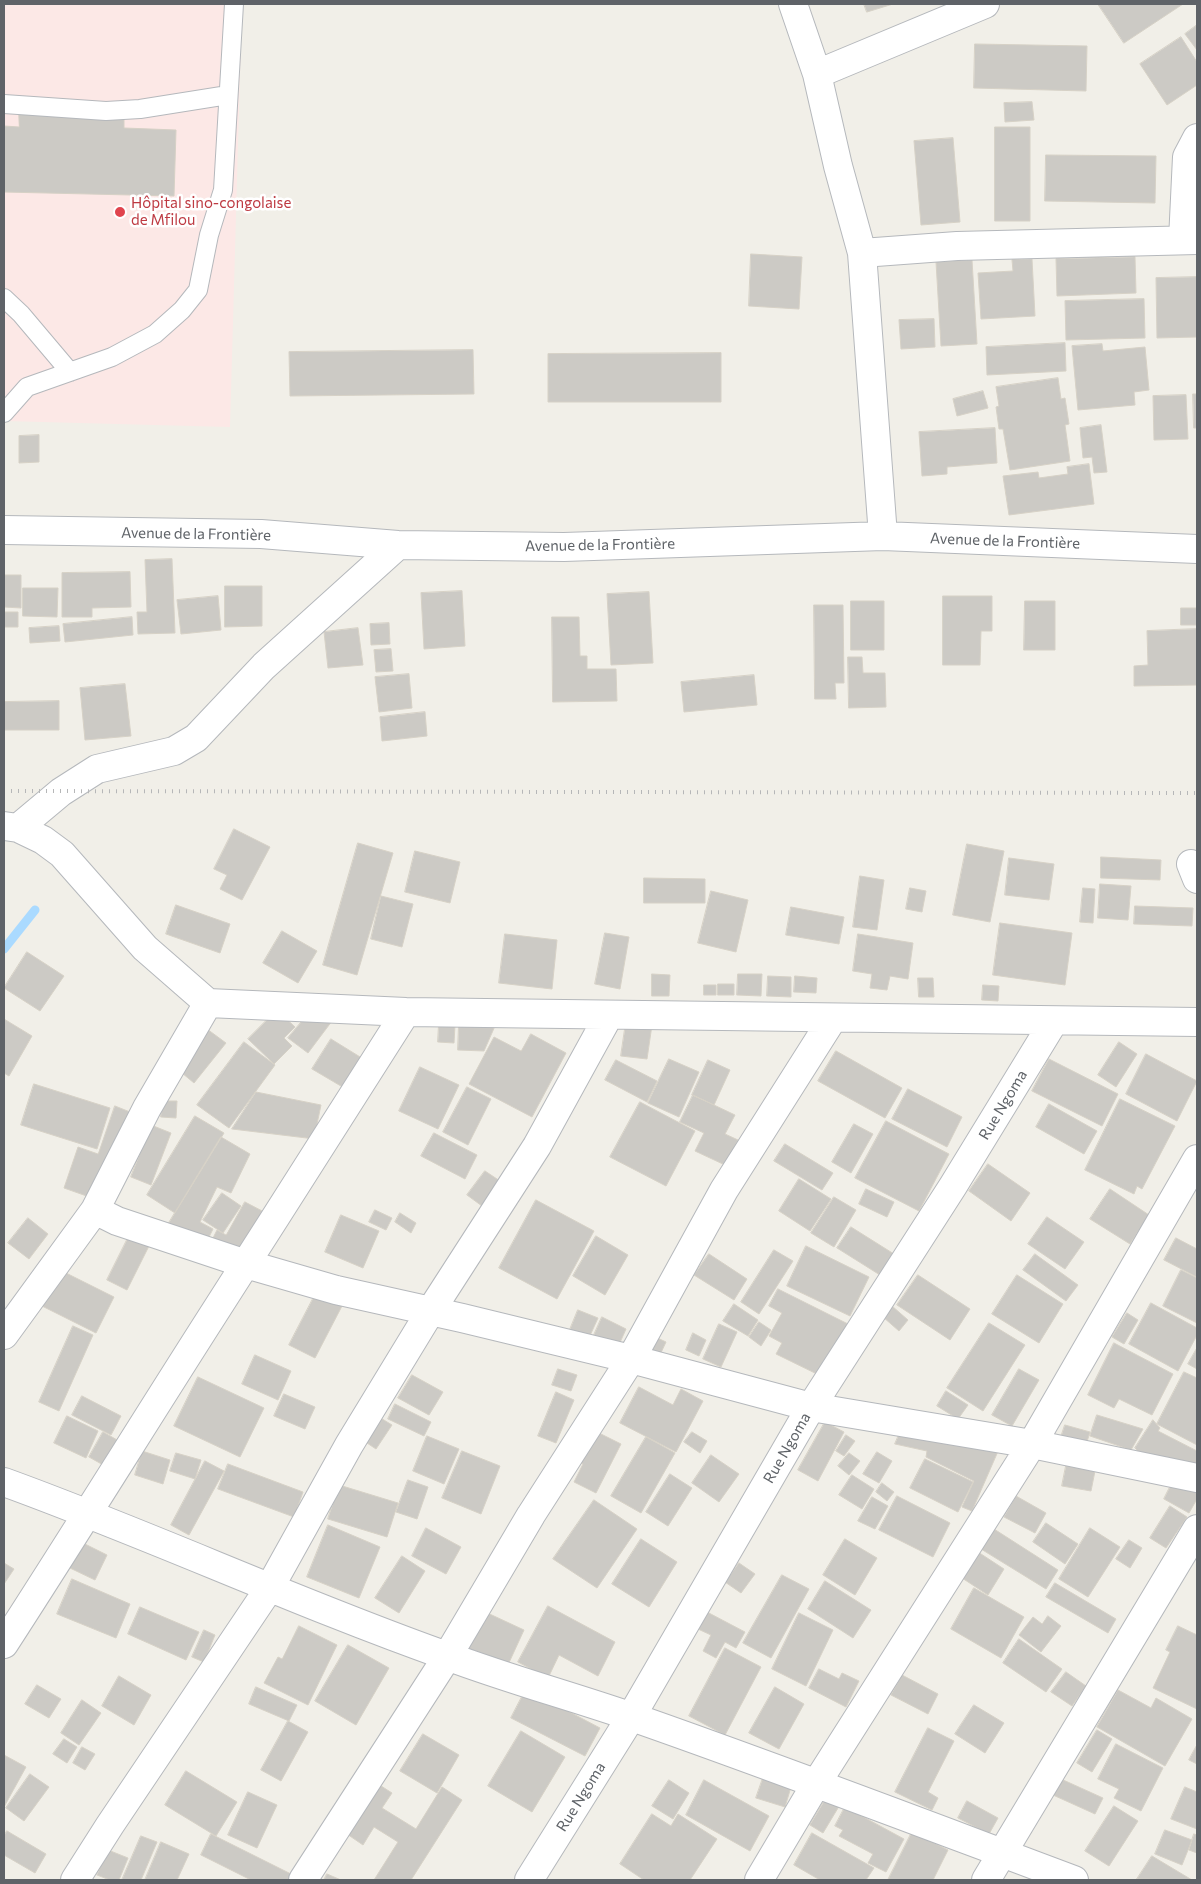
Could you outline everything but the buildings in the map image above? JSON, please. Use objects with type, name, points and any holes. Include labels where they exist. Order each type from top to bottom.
[{"type":"street","points":[[794,4],[817,74],[838,166],[862,253],[883,536]]},
{"type":"street","points":[[817,74],[979,5]]},
{"type":"street","points":[[862,253],[957,246],[1190,240],[1187,156],[1197,138]]},
{"type":"street","name":"Avenue de la Frontière","points":[[4,530],[261,534],[398,545],[564,548],[883,536],[1197,549]]},
{"type":"street","points":[[11,827],[97,769],[174,751],[196,738],[264,666],[398,545]]},
{"type":"street","points":[[11,827],[43,840],[62,854],[145,948],[208,1003],[406,1012],[1197,1022]]},
{"type":"street","points":[[4,1335],[95,1210],[147,1108],[208,1003]]},
{"type":"street","points":[[4,1644],[328,1138],[406,1012]]},
{"type":"street","points":[[75,1880],[270,1588],[349,1445],[430,1312],[537,1146],[609,1015]]},
{"type":"street","points":[[303,1880],[447,1657],[531,1515],[631,1359],[724,1190],[833,1018]]},
{"type":"street","name":"Rue Ngoma","points":[[529,1880],[631,1717],[811,1407],[953,1186],[1054,1021]]},
{"type":"street","points":[[759,1880],[816,1784],[1032,1444],[1197,1159]]},
{"type":"street","points":[[95,1210],[117,1221],[246,1264],[336,1290],[631,1359],[811,1407],[1032,1444],[1197,1478]]},
{"type":"street","points":[[4,1482],[89,1513],[270,1588],[447,1657],[631,1717],[1074,1880]]},
{"type":"street","points":[[986,1880],[1197,1529]]},
{"type":"lane","points":[[4,413],[27,387],[112,357],[154,334],[182,310],[198,290],[209,236],[222,190],[234,4]]},
{"type":"lane","points":[[4,104],[106,111],[140,109],[228,95]]},
{"type":"lane","points":[[4,298],[21,314],[70,372]]},
{"type":"shaded area","name":"Hôpital sino-congolaise de Mfilou","points":[[4,4],[242,4],[230,427],[4,421]]},
{"type":"waterway","points":[[4,949],[35,910]]},
{"type":"railway","points":[[4,791],[1197,793]]},
{"type":"place","name":"Hôpital sino-congolaise de Mfilou","points":[[120,212]]}]
